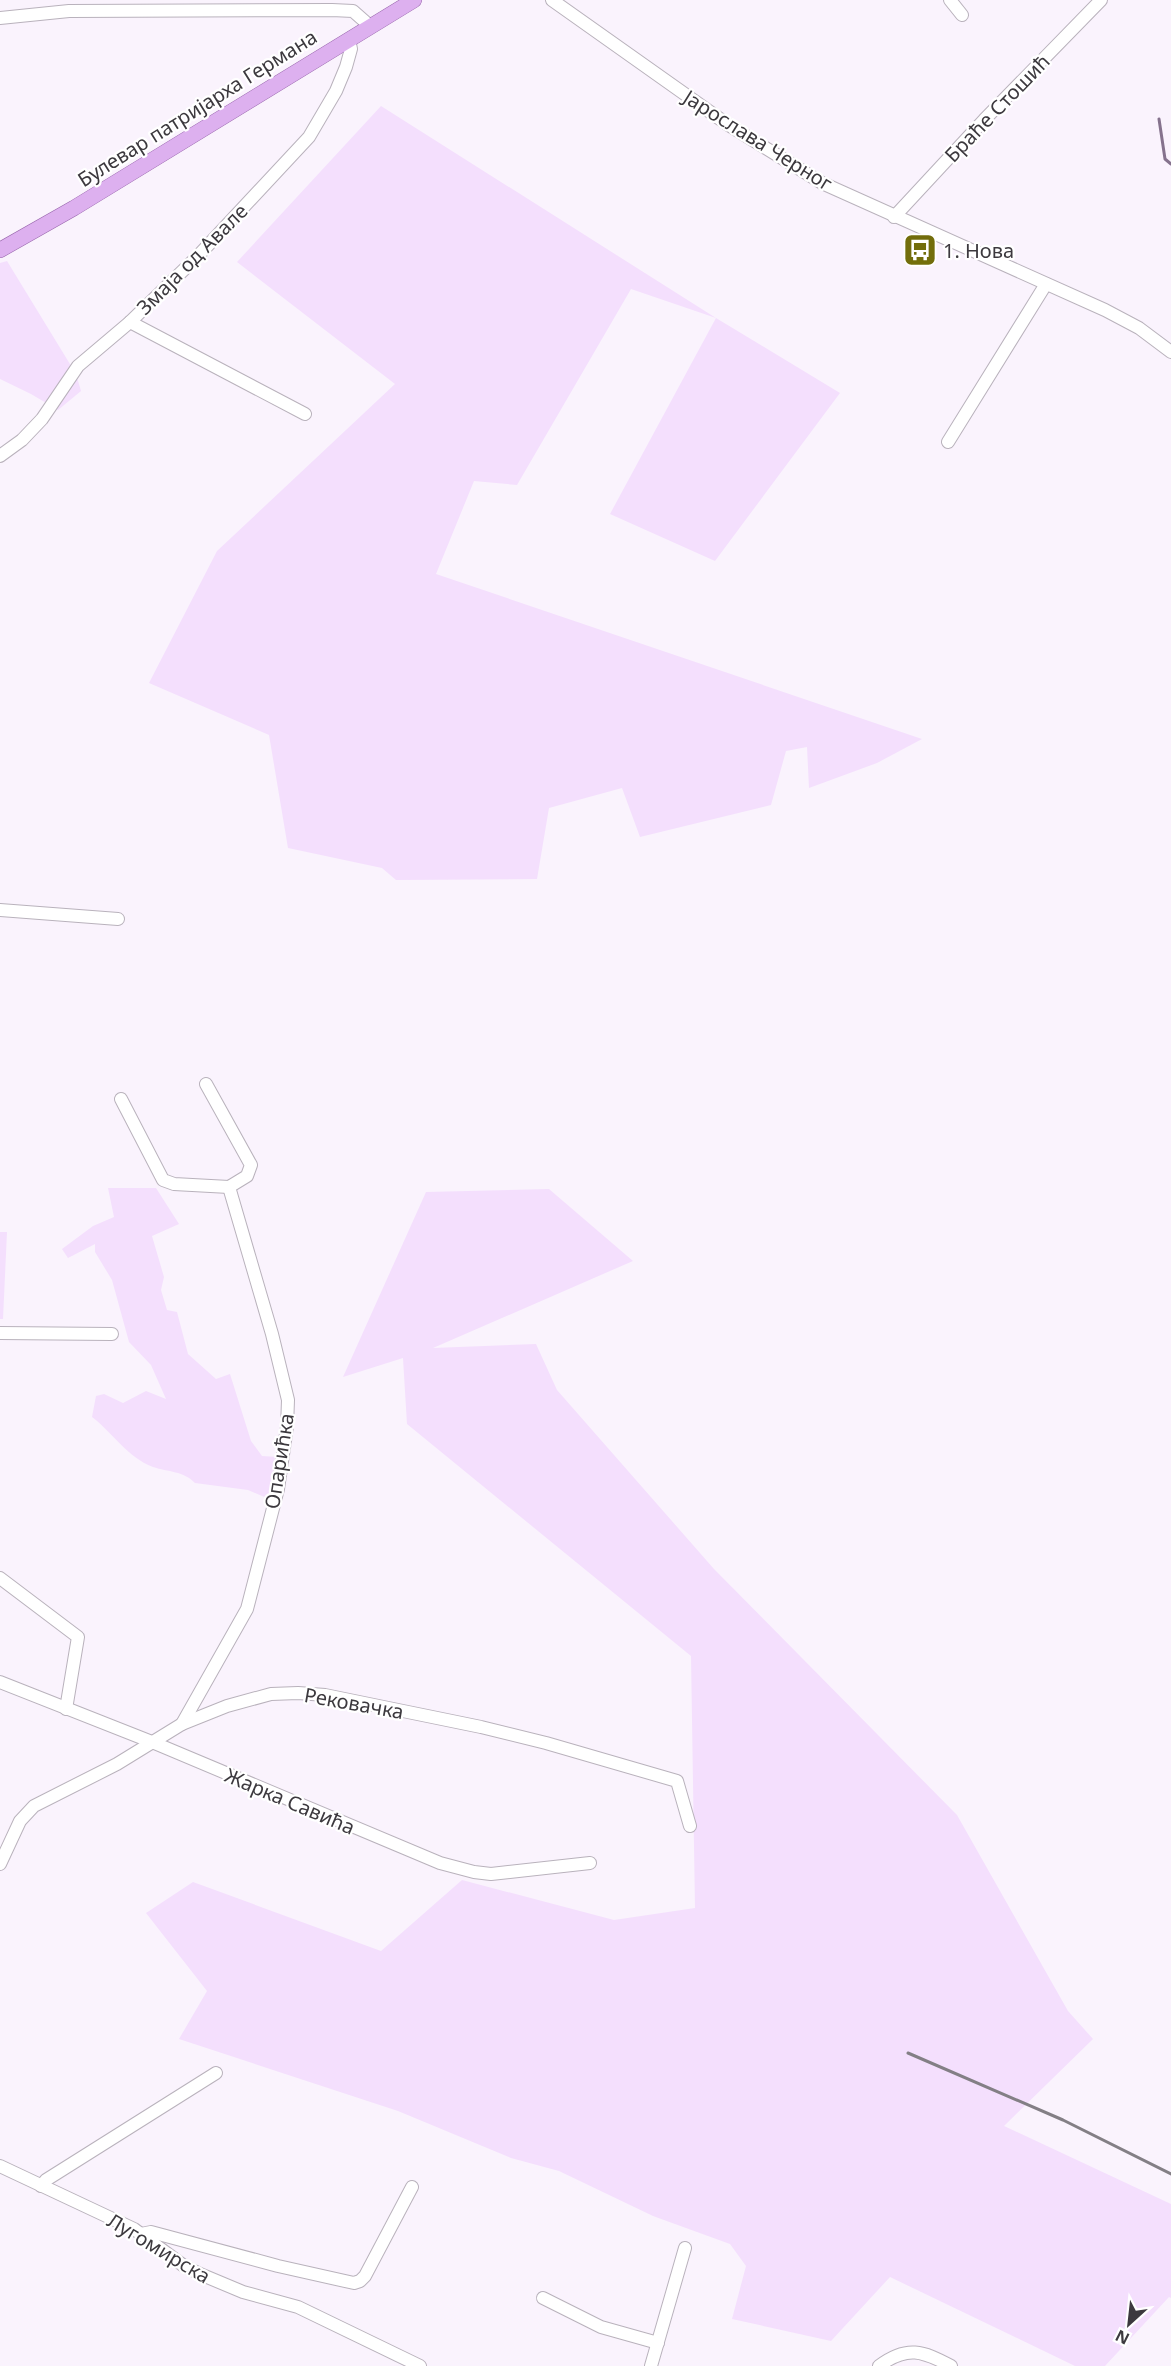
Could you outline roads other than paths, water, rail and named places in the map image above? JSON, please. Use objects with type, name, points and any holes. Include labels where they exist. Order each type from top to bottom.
[{"type":"main road","name":"Булевар патријарха Германа","points":[[0,250],[74,208],[414,0]]},
{"type":"street","name":"Јарослава Черног","points":[[552,0],[774,154],[822,183],[1130,323],[1171,352]]},
{"type":"street","points":[[950,0],[962,15]]},
{"type":"street","name":"Браће Стошић","points":[[894,217],[971,133],[1101,0]]},
{"type":"street","points":[[0,18],[69,11],[335,10],[353,11],[370,26]]},
{"type":"street","name":"Змаја од Авале","points":[[0,456],[29,434],[78,366],[130,322],[202,251],[309,137],[336,91],[346,67],[351,49],[349,39]]},
{"type":"street","points":[[948,442],[1046,284]]},
{"type":"street","points":[[130,322],[305,414]]},
{"type":"street","points":[[0,910],[118,919]]},
{"type":"street","points":[[121,1099],[163,1180],[174,1184],[229,1187],[247,1176],[251,1165],[206,1084]]},
{"type":"street","name":"Опарићка","points":[[182,1724],[248,1610],[278,1489],[287,1427],[288,1400],[272,1334],[229,1187]]},
{"type":"street","points":[[0,1333],[112,1334]]},
{"type":"street","points":[[0,1578],[78,1636],[66,1709]]},
{"type":"street","name":"Жарка Савића","points":[[0,1682],[152,1742],[440,1863],[491,1874],[590,1863]]},
{"type":"street","name":"Рековачка","points":[[0,1864],[20,1821],[34,1806],[117,1764],[182,1724],[228,1706],[272,1694],[325,1695],[516,1735],[677,1781],[690,1826]]},
{"type":"street","points":[[41,2186],[46,2180],[216,2073]]},
{"type":"street","name":"Лугомирска","points":[[0,2166],[141,2234],[184,2266],[200,2274],[243,2292],[298,2307],[420,2366]]},
{"type":"street","points":[[141,2234],[151,2232],[278,2266],[354,2283],[365,2276],[412,2187]]},
{"type":"street","points":[[651,2366],[685,2248]]},
{"type":"street","points":[[543,2298],[601,2327],[658,2343]]},
{"type":"street","points":[[879,2366],[892,2358],[913,2351],[926,2353],[951,2366]]},
{"type":"waterway","points":[[1159,119],[1165,159],[1171,164]]},
{"type":"railway","points":[[908,2053],[1063,2120],[1171,2174]]},
{"type":"place","name":"1. Нова","points":[[920,250]]}]
